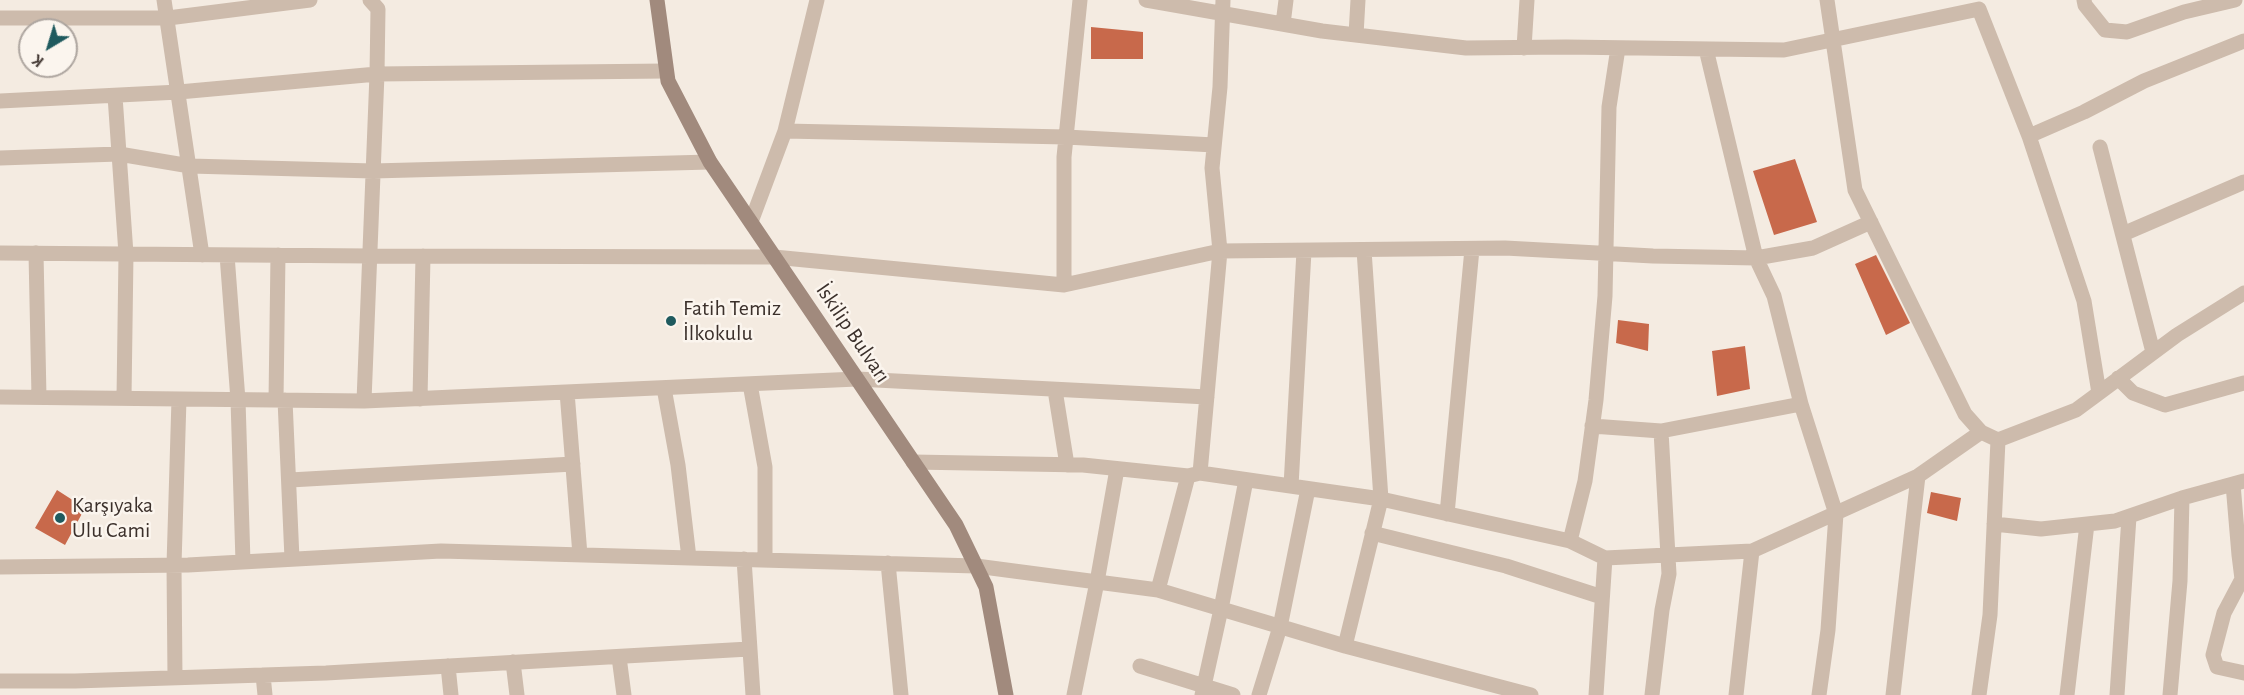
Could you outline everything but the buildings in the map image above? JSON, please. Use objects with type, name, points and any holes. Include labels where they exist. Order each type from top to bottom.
[{"type":"main road","name":"İskilip Bulvarı","points":[[657,0],[668,81],[710,162],[956,525],[986,587],[1005,695]]},
{"type":"street","points":[[164,0],[202,255]]},
{"type":"street","points":[[0,18],[168,18],[310,0]]},
{"type":"street","points":[[364,401],[378,9],[370,0]]},
{"type":"street","points":[[750,222],[785,130],[817,0]]},
{"type":"street","points":[[1064,285],[1064,157],[1080,0]]},
{"type":"street","points":[[1146,0],[1223,7],[1283,24],[1466,48],[1784,50],[1979,9],[2029,136],[2084,301],[2099,393]]},
{"type":"street","points":[[1283,24],[1286,0]]},
{"type":"street","points":[[1356,35],[1358,0]]},
{"type":"street","points":[[1524,48],[1527,0]]},
{"type":"street","points":[[1827,0],[1855,190],[1965,414],[1981,432],[1998,440],[2076,410],[2177,335],[2244,293]]},
{"type":"street","points":[[2084,0],[2085,5],[2104,30],[2127,32],[2191,5],[2235,0]]},
{"type":"street","points":[[1158,590],[1194,475],[1207,398],[1220,251],[1212,168],[1220,87],[1223,7]]},
{"type":"street","points":[[2029,136],[2084,112],[2144,81],[2244,41]]},
{"type":"street","points":[[1570,541],[1585,481],[1605,296],[1604,253],[1609,107],[1618,48]]},
{"type":"street","points":[[1706,50],[1756,258],[1774,296],[1801,404],[1836,514],[1828,630],[1819,695]]},
{"type":"street","points":[[0,101],[179,92],[377,74],[666,71]]},
{"type":"street","points":[[114,96],[126,254],[124,398]]},
{"type":"street","points":[[785,130],[1066,137],[1214,145]]},
{"type":"street","points":[[2100,147],[2154,352]]},
{"type":"street","points":[[0,158],[119,153],[190,166],[373,171],[710,162]]},
{"type":"street","points":[[2122,234],[2244,182]]},
{"type":"street","points":[[0,253],[774,257],[1064,285],[1220,251],[1304,252],[1505,248],[1756,258],[1813,248],[1871,222]]},
{"type":"street","points":[[1446,514],[1472,249]]},
{"type":"street","points":[[1345,646],[1381,499],[1364,250]]},
{"type":"street","points":[[1291,486],[1304,252]]},
{"type":"street","points":[[36,253],[39,397]]},
{"type":"street","points":[[228,255],[238,400],[243,562]]},
{"type":"street","points":[[278,255],[281,400],[290,480],[292,560]]},
{"type":"street","points":[[420,399],[423,256]]},
{"type":"street","points":[[2118,378],[2133,393],[2165,405],[2244,383]]},
{"type":"street","points":[[0,397],[364,401],[857,379],[1207,398]]},
{"type":"street","points":[[750,384],[765,467],[765,560]]},
{"type":"street","points":[[664,388],[678,465],[689,558]]},
{"type":"street","points":[[1055,390],[1067,465]]},
{"type":"street","points":[[567,392],[580,555]]},
{"type":"street","points":[[175,678],[174,565],[179,399]]},
{"type":"street","points":[[1592,426],[1661,431],[1801,404]]},
{"type":"street","points":[[1652,695],[1662,610],[1669,574],[1661,431]]},
{"type":"street","points":[[913,462],[1067,465],[1194,475],[1291,486],[1381,499],[1570,541],[1605,558],[1752,551],[1918,476],[1981,432]]},
{"type":"street","points":[[1979,695],[1990,615],[1998,440]]},
{"type":"street","points":[[290,480],[573,464]]},
{"type":"street","points":[[1074,695],[1117,469]]},
{"type":"street","points":[[1893,695],[1918,476]]},
{"type":"street","points":[[1203,690],[1246,480]]},
{"type":"street","points":[[1994,524],[2040,529],[2115,521],[2182,498],[2239,482],[2243,580],[2224,613],[2213,655],[2217,667],[2244,673]]},
{"type":"street","points":[[1258,695],[1280,627],[1308,489]]},
{"type":"street","points":[[2170,695],[2180,581],[2182,498]]},
{"type":"street","points":[[2117,695],[2129,517]]},
{"type":"street","points":[[2067,695],[2087,525]]},
{"type":"street","points":[[1372,533],[1506,566],[1602,597]]},
{"type":"street","points":[[0,567],[174,565],[441,551],[976,566],[1158,590],[1345,646],[1531,695]]},
{"type":"street","points":[[1736,695],[1752,551]]},
{"type":"street","points":[[1596,695],[1605,558]]},
{"type":"street","points":[[744,559],[753,695]]},
{"type":"street","points":[[888,563],[901,695]]},
{"type":"street","points":[[0,681],[263,675],[749,649]]},
{"type":"street","points":[[619,657],[624,695]]},
{"type":"street","points":[[513,662],[517,695]]},
{"type":"street","points":[[448,666],[451,695]]},
{"type":"street","points":[[1140,666],[1203,690],[1233,695]]},
{"type":"street","points":[[263,675],[265,695]]},
{"type":"place","name":"Fatih Temiz İlkokulu","points":[[671,321]]},
{"type":"place","name":"Karşıyaka Ulu Cami","points":[[60,518]]}]
